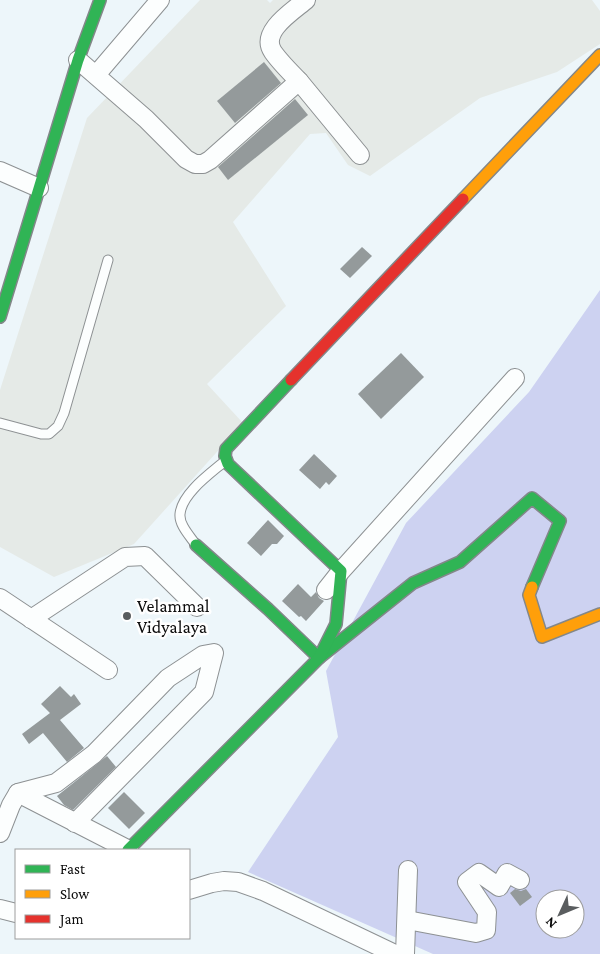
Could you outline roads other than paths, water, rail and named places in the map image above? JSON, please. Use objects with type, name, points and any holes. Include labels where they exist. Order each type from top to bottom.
[{"type":"main road","points":[[0,317],[3,294],[39,188],[78,60],[100,0]]},
{"type":"main road","points":[[319,658],[336,624],[341,571],[226,461],[226,449],[600,55]]},
{"type":"main road","points":[[129,849],[319,658],[413,584],[460,562],[532,498],[560,521],[529,595],[542,638],[600,614]]},
{"type":"main road","points":[[196,545],[319,658]]},
{"type":"street","points":[[96,75],[160,0]]},
{"type":"street","points":[[306,0],[279,22],[270,38],[271,50],[360,155]]},
{"type":"street","points":[[78,60],[146,119],[186,159],[195,164],[203,164],[210,160],[299,81]]},
{"type":"street","points":[[0,171],[39,188]]},
{"type":"street","points":[[326,590],[515,378]]},
{"type":"street","points":[[31,619],[125,557],[145,556],[197,607]]},
{"type":"street","points":[[0,598],[108,670]]},
{"type":"street","points":[[0,833],[18,793],[56,783],[94,754],[168,678],[203,654],[214,653],[204,692],[75,822]]},
{"type":"street","points":[[18,793],[126,849]]},
{"type":"street","points":[[405,954],[408,870]]},
{"type":"street","points":[[407,920],[476,932],[486,930],[487,912],[467,882],[479,873],[499,887],[507,873],[520,880]]},
{"type":"street","points":[[190,890],[224,881],[238,882],[263,891],[395,954]]},
{"type":"street","points":[[0,909],[15,913]]},
{"type":"lane","points":[[0,423],[42,434],[49,434],[58,426],[64,412],[108,260]]},
{"type":"lane","points":[[196,545],[184,528],[180,514],[186,497],[200,480],[226,461]]},
{"type":"place","name":"Velammal Vidyalaya","points":[[127,616]]}]
